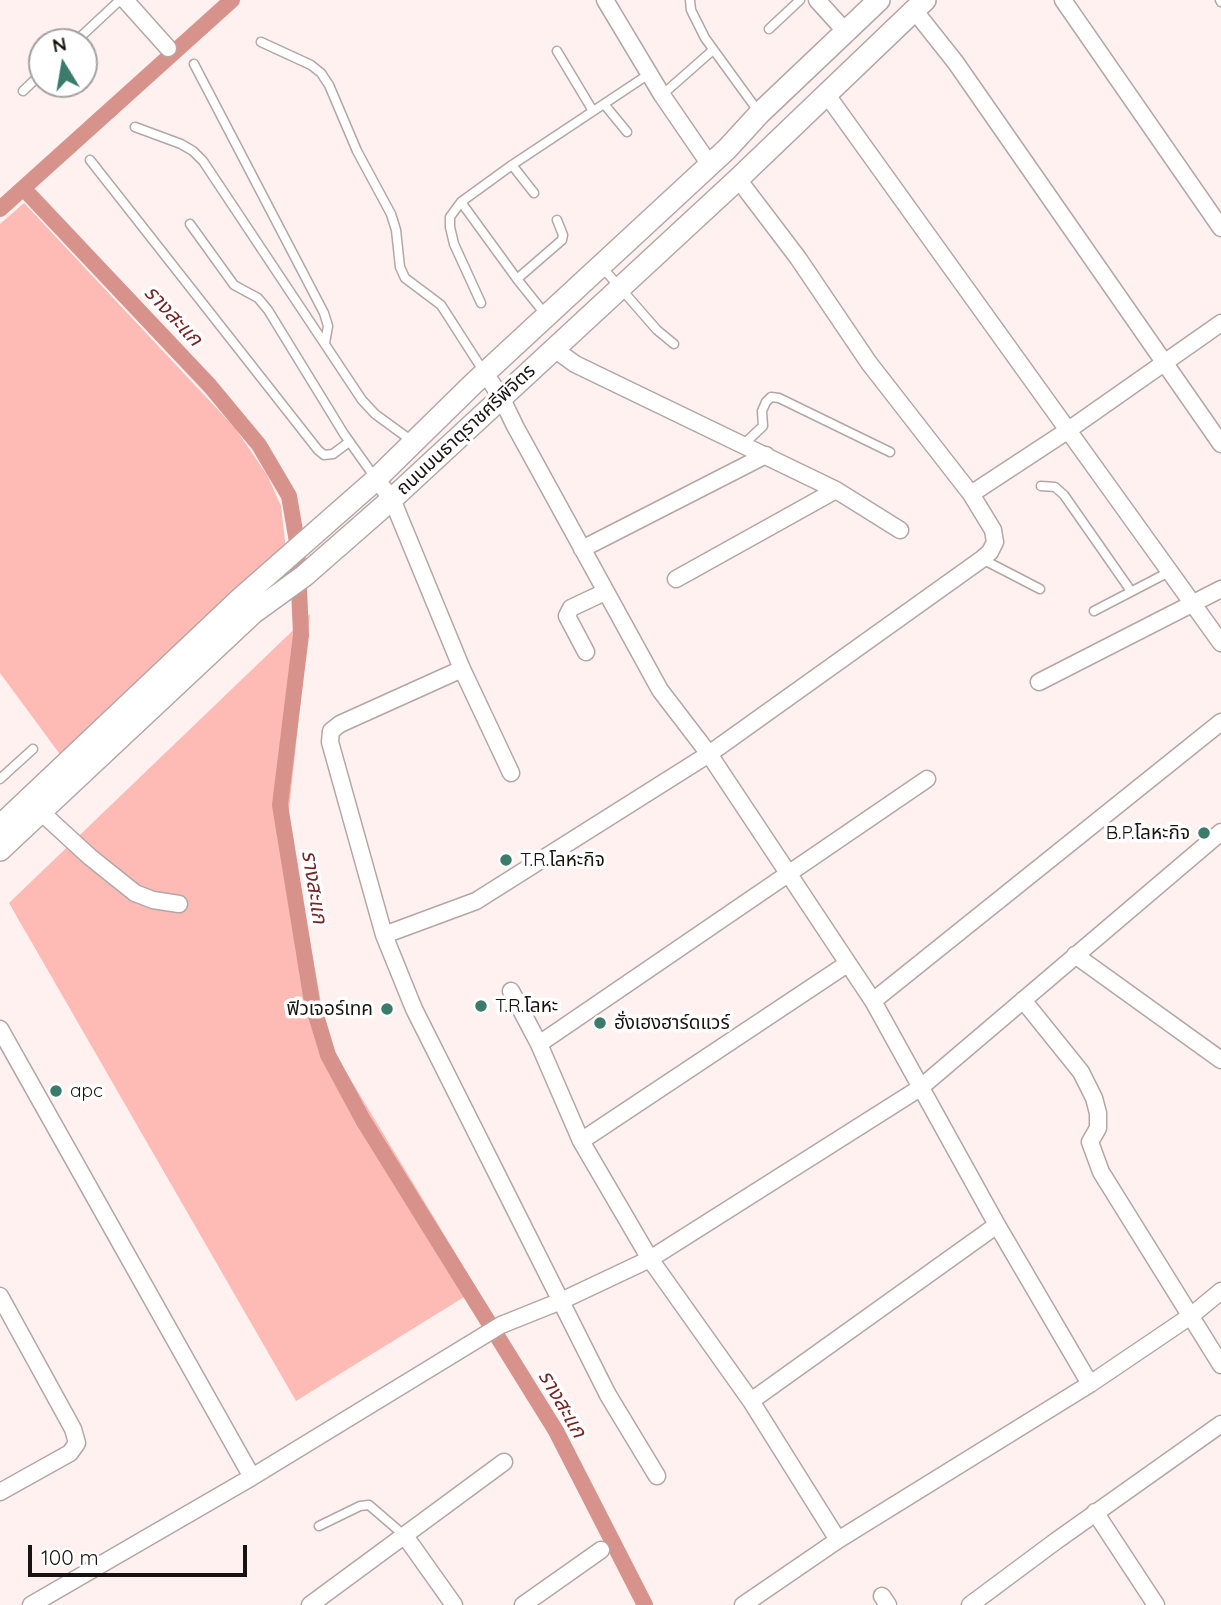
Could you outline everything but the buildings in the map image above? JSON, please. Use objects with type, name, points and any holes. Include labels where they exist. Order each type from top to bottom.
[{"type":"street","points":[[122,0],[167,47]]},
{"type":"street","points":[[605,0],[662,95],[710,165]]},
{"type":"street","points":[[817,0],[846,32]]},
{"type":"street","name":"ถนนมนธาตุราชศรีพิจิตร","points":[[0,850],[253,605],[261,580],[376,479],[485,373],[710,165],[760,113],[879,0]]},
{"type":"street","points":[[1063,0],[1221,228]]},
{"type":"street","points":[[919,5],[956,63],[1221,444]]},
{"type":"street","name":"ถนนมนธาตุราชศรีพิจิตร","points":[[0,826],[253,605],[304,576],[392,499],[738,179],[919,5]]},
{"type":"street","points":[[827,95],[1221,643]]},
{"type":"street","points":[[383,935],[476,901],[709,754],[982,559],[990,552],[995,542],[993,530],[971,494],[869,363],[798,258],[738,179]]},
{"type":"street","points":[[971,494],[1165,364],[1221,323]]},
{"type":"street","points":[[553,348],[575,364],[835,490],[900,530]]},
{"type":"street","points":[[485,373],[501,397],[514,426],[660,690],[709,754],[873,1001],[997,1225],[1090,1384]]},
{"type":"street","points":[[582,549],[766,455]]},
{"type":"street","points":[[376,479],[392,499],[462,669],[511,773]]},
{"type":"street","points":[[676,579],[835,490]]},
{"type":"street","points":[[305,541],[329,553]]},
{"type":"street","points":[[1039,682],[1221,589]]},
{"type":"street","points":[[586,652],[567,616],[571,608],[605,592]]},
{"type":"street","points":[[462,669],[340,724],[331,731],[330,743],[383,935],[414,1009],[608,1395],[657,1476]]},
{"type":"street","points":[[873,1001],[1221,722]]},
{"type":"street","points":[[539,1044],[927,779]]},
{"type":"street","points":[[41,812],[135,892],[153,900],[179,904]]},
{"type":"street","points":[[31,1605],[252,1477],[501,1325],[561,1301],[650,1259],[920,1088],[1221,832]]},
{"type":"street","points":[[1075,955],[1221,1060]]},
{"type":"street","points":[[581,1141],[847,964]]},
{"type":"street","points":[[511,991],[539,1044],[581,1141],[650,1259],[751,1401],[838,1540]]},
{"type":"street","points":[[1023,1000],[1081,1072],[1098,1113],[1098,1128],[1090,1142],[1101,1171],[1221,1364]]},
{"type":"street","points":[[0,1029],[252,1477]]},
{"type":"street","points":[[751,1401],[997,1225]]},
{"type":"street","points":[[743,1605],[838,1540],[1090,1384],[1192,1315],[1221,1291]]},
{"type":"street","points":[[0,1296],[73,1429],[77,1443],[71,1453],[0,1492]]},
{"type":"street","points":[[971,1605],[1221,1424]]},
{"type":"street","points":[[310,1605],[504,1462]]},
{"type":"street","points":[[1096,1512],[1156,1605]]},
{"type":"street","points":[[405,1536],[453,1605]]},
{"type":"street","points":[[523,1605],[601,1550]]},
{"type":"lane","points":[[91,28],[122,0]]},
{"type":"lane","points":[[690,0],[696,22],[713,50],[760,113]]},
{"type":"lane","points":[[769,29],[800,0]]},
{"type":"lane","points":[[261,42],[311,65],[325,79],[357,151],[391,214],[396,230],[400,267],[405,278],[441,305],[485,373]]},
{"type":"lane","points":[[662,95],[713,50]]},
{"type":"lane","points":[[557,51],[593,111]]},
{"type":"lane","points":[[194,64],[317,297],[328,326],[325,343]]},
{"type":"lane","points":[[481,303],[454,244],[450,228],[450,217],[461,202],[649,74]]},
{"type":"lane","points":[[23,91],[28,86]]},
{"type":"lane","points":[[604,104],[626,132]]},
{"type":"lane","points":[[135,127],[181,144],[203,161],[362,400],[375,414],[415,442]]},
{"type":"lane","points":[[90,160],[318,450],[324,455],[333,454],[349,442]]},
{"type":"lane","points":[[512,165],[534,193]]},
{"type":"lane","points":[[461,202],[547,316]]},
{"type":"lane","points":[[517,279],[562,240],[563,235],[557,220]]},
{"type":"lane","points":[[190,224],[234,285],[258,298],[268,310],[349,442],[376,479]]},
{"type":"lane","points":[[601,266],[651,323],[674,344]]},
{"type":"lane","points":[[743,445],[763,426],[762,411],[771,397],[779,398],[890,453]]},
{"type":"lane","points":[[1041,486],[1055,487],[1064,495],[1131,591]]},
{"type":"lane","points":[[982,559],[1040,589]]},
{"type":"lane","points":[[1094,611],[1169,572]]},
{"type":"lane","points":[[0,779],[33,749]]},
{"type":"lane","points":[[319,1526],[360,1506],[369,1505],[405,1536]]},
{"type":"shaded area","points":[[24,203],[235,428],[267,475],[281,506],[286,551],[62,757],[0,673],[0,224]]},
{"type":"shaded area","points":[[310,614],[288,819],[328,1042],[477,1289],[296,1401],[9,903]]},
{"type":"waterway","points":[[0,209],[232,0]]},
{"type":"waterway","name":"รางสะแก","points":[[24,189],[210,386],[259,445],[289,496],[297,542],[301,635],[280,805],[312,1002],[328,1055],[363,1120],[556,1431],[645,1605]]},
{"type":"place","name":"B.P.โลหะกิจ","points":[[1204,833]]},
{"type":"place","name":"T.R.โลหะกิจ","points":[[506,860]]},
{"type":"place","name":"T.R.โลหะ","points":[[481,1006]]},
{"type":"place","name":"ฟิวเจอร์เทค","points":[[387,1009]]},
{"type":"place","name":"ฮั่งเฮงฮาร์ดแวร์","points":[[600,1023]]},
{"type":"place","name":"apc","points":[[56,1091]]}]
